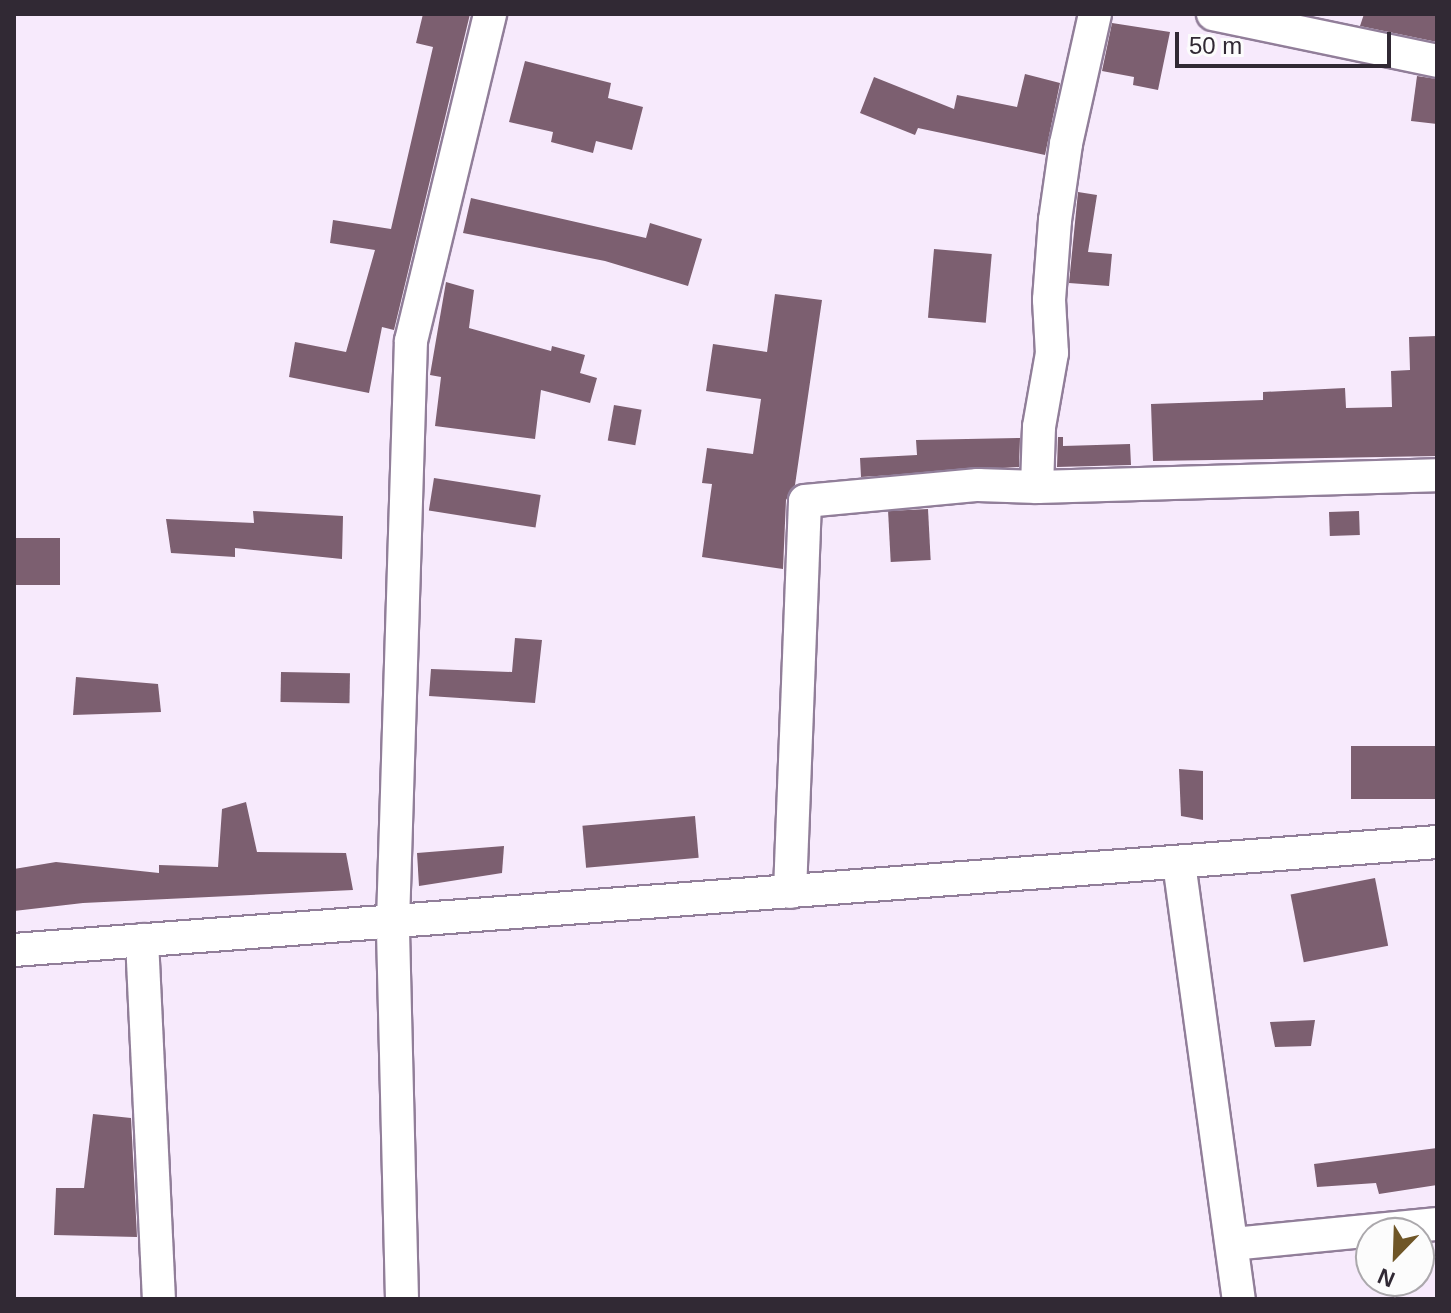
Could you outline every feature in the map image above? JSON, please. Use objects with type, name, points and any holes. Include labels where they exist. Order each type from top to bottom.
[{"type":"street","points":[[402,1299],[393,922],[411,341],[490,14]]},
{"type":"street","points":[[1037,487],[1039,427],[1052,353],[1049,300],[1055,220],[1073,104],[1095,14]]},
{"type":"street","points":[[1213,14],[1437,61]]},
{"type":"street","points":[[790,892],[805,501],[978,485],[1037,487],[1437,475]]},
{"type":"street","points":[[14,950],[1437,842]]},
{"type":"street","points":[[1179,863],[1239,1299]]},
{"type":"street","points":[[142,940],[159,1299]]},
{"type":"street","points":[[1232,1244],[1437,1224]]},
{"type":"building","points":[[423,14],[470,14],[394,330],[382,327],[369,393],[289,377],[295,342],[346,352],[375,250],[330,243],[333,220],[391,229],[433,47],[416,43]]},
{"type":"building","points":[[1364,14],[1437,14],[1437,42],[1360,26]]},
{"type":"building","points":[[1112,23],[1170,32],[1158,90],[1133,85],[1134,77],[1102,71]]},
{"type":"building","points":[[525,61],[611,83],[608,98],[643,107],[632,150],[596,141],[593,153],[551,142],[553,132],[509,122]]},
{"type":"building","points":[[1025,74],[1060,83],[1045,155],[918,128],[915,135],[860,113],[874,77],[954,109],[957,95],[1017,107]]},
{"type":"building","points":[[1417,76],[1437,79],[1437,124],[1411,121]]},
{"type":"building","points":[[1078,192],[1097,195],[1088,252],[1112,254],[1109,286],[1069,283]]},
{"type":"building","points":[[471,198],[646,238],[650,223],[702,239],[688,286],[605,261],[463,233]]},
{"type":"building","points":[[934,249],[992,254],[986,323],[928,318]]},
{"type":"building","points":[[446,282],[474,290],[469,328],[551,351],[552,346],[585,355],[580,373],[597,378],[590,403],[541,390],[535,439],[435,426],[441,377],[430,375]]},
{"type":"building","points":[[775,294],[822,300],[795,485],[786,500],[783,569],[702,557],[712,484],[702,483],[707,448],[753,454],[761,399],[706,391],[713,344],[767,352]]},
{"type":"building","points":[[1437,336],[1437,456],[1153,461],[1151,404],[1263,400],[1263,392],[1345,388],[1346,408],[1392,407],[1391,371],[1410,370],[1409,337]]},
{"type":"building","points":[[614,405],[642,410],[635,445],[608,440]]},
{"type":"building","points":[[1058,437],[1063,437],[1063,446],[1130,444],[1131,465],[1057,467]]},
{"type":"building","points":[[1020,438],[1019,467],[861,477],[860,458],[917,455],[916,440]]},
{"type":"building","points":[[434,478],[541,495],[536,527],[429,511]]},
{"type":"building","points":[[928,509],[931,560],[891,562],[888,511]]},
{"type":"building","points":[[253,511],[343,516],[342,559],[235,548],[235,557],[171,553],[166,519],[254,523]]},
{"type":"building","points":[[1359,511],[1360,535],[1330,536],[1329,512]]},
{"type":"building","points":[[14,538],[60,538],[60,585],[14,585]]},
{"type":"building","points":[[515,638],[542,640],[535,703],[429,696],[431,669],[512,672]]},
{"type":"building","points":[[281,672],[350,673],[349,703],[280,702]]},
{"type":"building","points":[[76,677],[158,684],[161,712],[73,715]]},
{"type":"building","points":[[1351,746],[1437,746],[1437,799],[1351,799]]},
{"type":"building","points":[[1179,769],[1203,771],[1203,820],[1181,816]]},
{"type":"building","points":[[246,802],[257,852],[346,853],[353,890],[83,903],[14,911],[14,869],[56,862],[159,873],[159,865],[218,867],[222,809]]},
{"type":"building","points":[[695,816],[699,858],[586,868],[582,826]]},
{"type":"building","points":[[504,846],[502,873],[419,886],[417,853]]},
{"type":"building","points":[[1375,878],[1388,946],[1304,962],[1291,894]]},
{"type":"building","points":[[1315,1020],[1311,1046],[1275,1047],[1270,1022]]},
{"type":"building","points":[[93,1114],[131,1118],[137,1237],[54,1235],[56,1188],[84,1188]]},
{"type":"building","points":[[1437,1148],[1437,1185],[1379,1194],[1376,1183],[1317,1187],[1314,1164]]}]
